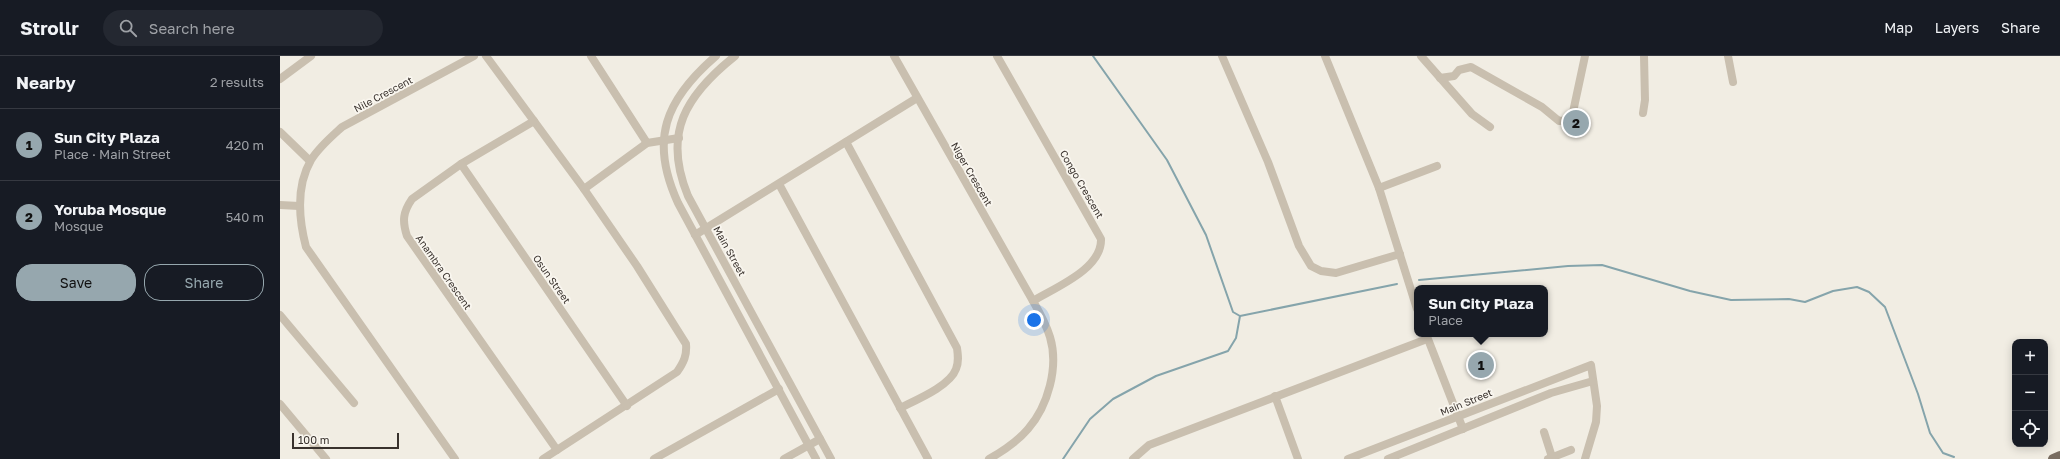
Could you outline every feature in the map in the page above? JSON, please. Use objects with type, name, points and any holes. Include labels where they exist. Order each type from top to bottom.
[{"type":"main road","points":[[2053,459],[2060,456]]},
{"type":"street","points":[[280,79],[311,56]]},
{"type":"street","name":"Nile Crescent","points":[[455,459],[306,247],[300,223],[299,206],[304,178],[310,161],[324,142],[342,127],[474,56]]},
{"type":"street","points":[[486,56],[584,189],[637,266],[686,344],[687,352],[685,361],[678,372],[543,459]]},
{"type":"street","points":[[591,56],[647,143]]},
{"type":"street","points":[[716,56],[701,69],[682,90],[670,113],[663,140],[666,170],[670,187],[816,459]]},
{"type":"street","name":"Main Street","points":[[735,56],[704,82],[695,94],[682,119],[679,138],[679,169],[683,183],[706,229],[831,459]]},
{"type":"street","name":"Niger Crescent","points":[[894,56],[1045,322],[1051,338],[1053,366],[1049,387],[1041,409],[1027,430],[1007,447],[989,459]]},
{"type":"street","name":"Congo Crescent","points":[[997,56],[1101,239],[1102,248],[1099,255],[1088,267],[1033,301]]},
{"type":"street","points":[[1222,56],[1268,162],[1299,246],[1311,266],[1321,271],[1336,273],[1400,254]]},
{"type":"street","points":[[1325,56],[1379,188],[1414,299]]},
{"type":"street","points":[[1421,56],[1472,114],[1490,127]]},
{"type":"street","points":[[1440,78],[1454,76],[1459,70],[1471,67],[1542,107],[1559,121],[1564,121],[1570,118],[1573,112],[1585,56]]},
{"type":"street","points":[[1643,113],[1645,100],[1644,56]]},
{"type":"street","points":[[1728,56],[1733,82]]},
{"type":"street","points":[[695,235],[917,98]]},
{"type":"street","name":"Anambra Crescent","points":[[534,121],[461,164],[412,200],[406,210],[403,222],[407,236],[557,450]]},
{"type":"street","points":[[280,132],[310,161]]},
{"type":"street","points":[[584,189],[647,143],[679,138]]},
{"type":"street","points":[[846,142],[957,348],[958,358],[956,369],[949,381],[900,408]]},
{"type":"street","name":"Osun Street","points":[[461,164],[627,406]]},
{"type":"street","points":[[1379,188],[1437,166]]},
{"type":"street","points":[[779,184],[928,459]]},
{"type":"street","points":[[280,205],[299,206]]},
{"type":"street","points":[[280,315],[354,403]]},
{"type":"street","points":[[1134,459],[1149,445],[1424,337]]},
{"type":"street","points":[[1427,337],[1463,430]]},
{"type":"street","name":"Main Street","points":[[1348,459],[1590,365],[1593,381]]},
{"type":"street","points":[[1385,444],[1390,459],[1551,393],[1593,381],[1597,397],[1596,422],[1585,459]]},
{"type":"street","points":[[1547,382],[1551,393]]},
{"type":"street","points":[[654,459],[779,389]]},
{"type":"street","points":[[1275,396],[1298,459]]},
{"type":"street","points":[[1496,401],[1501,414]]},
{"type":"street","points":[[280,404],[326,459]]},
{"type":"street","points":[[1544,432],[1550,458],[1571,450]]},
{"type":"street","points":[[784,459],[820,439]]},
{"type":"waterway","points":[[1093,56],[1167,160],[1206,235],[1233,312],[1240,316],[1397,284]]},
{"type":"waterway","points":[[1419,280],[1568,266],[1602,265],[1690,291],[1731,300],[1789,299],[1805,302],[1833,291],[1857,287],[1869,292],[1885,307],[1918,394],[1930,433],[1943,453],[1954,457]]},
{"type":"waterway","points":[[1063,459],[1090,419],[1113,399],[1156,376],[1228,351],[1236,338],[1240,316]]},
{"type":"place","name":"Yoruba Mosque","points":[[1576,123]]},
{"type":"place","name":"Sun City Plaza","points":[[1481,365]]}]
